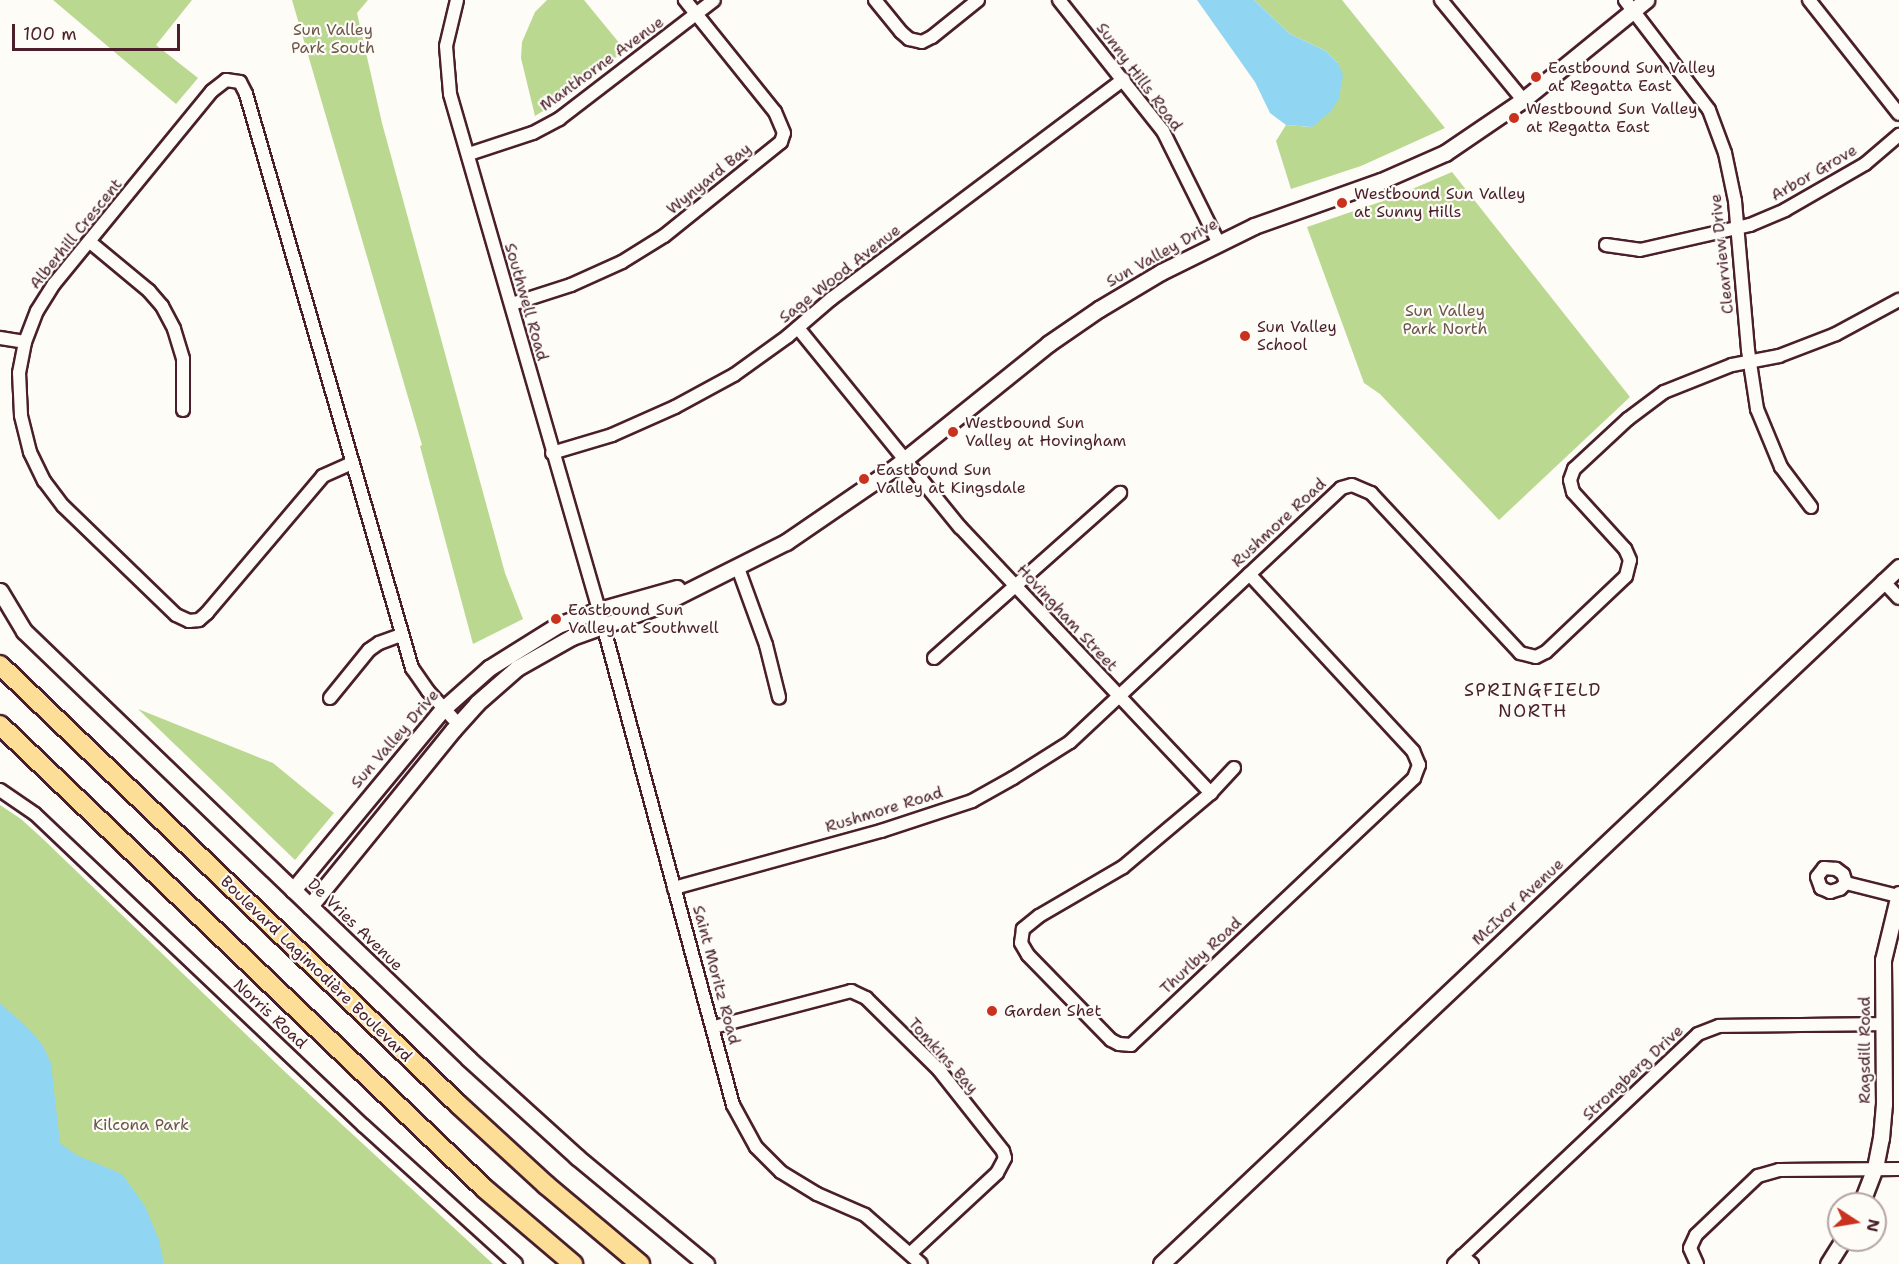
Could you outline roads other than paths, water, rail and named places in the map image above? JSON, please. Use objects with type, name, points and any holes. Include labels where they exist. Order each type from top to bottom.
[{"type":"main road","name":"Boulevard Lagimodière Boulevard","points":[[0,665],[459,1106],[546,1185],[640,1264]]},
{"type":"main road","points":[[0,725],[484,1189],[573,1264]]},
{"type":"street","name":"Southwell Road","points":[[457,0],[448,36],[446,67],[450,94],[512,304],[600,618]]},
{"type":"street","points":[[685,0],[696,14]]},
{"type":"street","name":"Manthorne Avenue","points":[[469,154],[533,133],[559,119],[714,0]]},
{"type":"street","points":[[875,0],[901,32],[909,39],[922,42],[932,37],[978,0]]},
{"type":"street","name":"Sunny Hills Road","points":[[1059,0],[1163,131],[1218,242]]},
{"type":"street","points":[[1441,0],[1523,100]]},
{"type":"street","name":"Sun Valley Drive","points":[[293,890],[443,709],[489,668],[522,645],[558,625],[658,606],[738,568],[796,536],[852,499],[905,459],[1039,351],[1083,319],[1161,272],[1218,242],[1312,203],[1381,180],[1445,153],[1523,100],[1629,5],[1646,0]]},
{"type":"street","points":[[1809,0],[1899,114]]},
{"type":"street","name":"Clearview Drive","points":[[1629,5],[1709,110],[1725,153],[1738,229],[1752,389],[1763,429],[1781,467],[1811,507]]},
{"type":"street","name":"Wynyard Bay","points":[[512,304],[571,285],[622,262],[664,236],[781,142],[784,133],[775,112],[696,14]]},
{"type":"street","name":"Sage Wood Avenue","points":[[552,453],[612,435],[675,407],[734,375],[798,328],[831,299],[1124,79]]},
{"type":"street","name":"Alberhill Crescent","points":[[352,462],[323,476],[207,613],[199,620],[189,621],[176,615],[71,513],[45,481],[30,452],[21,415],[19,373],[25,342],[37,310],[50,290],[212,91],[226,80],[240,82],[246,94],[412,668],[443,709],[458,724]]},
{"type":"street","name":"Arbor Grove","points":[[1606,245],[1640,250],[1738,229],[1785,210],[1865,164],[1899,135]]},
{"type":"street","points":[[90,242],[149,291],[162,306],[174,329],[183,358],[183,410]]},
{"type":"street","points":[[1750,362],[1779,356],[1836,334],[1899,300]]},
{"type":"street","name":"Hovingham Street","points":[[798,328],[960,527],[1118,698],[1211,793]]},
{"type":"street","points":[[0,338],[25,342]]},
{"type":"street","name":"Rushmore Road","points":[[674,888],[881,831],[972,801],[1070,742],[1341,488],[1352,485],[1362,487],[1371,493],[1520,653],[1536,657],[1546,652],[1626,576],[1630,560],[1625,549],[1573,492],[1570,480],[1574,469],[1628,419],[1664,392],[1688,381],[1750,362]]},
{"type":"street","points":[[934,658],[1120,494]]},
{"type":"street","name":"McIvor Avenue","points":[[1161,1264],[1899,567]]},
{"type":"street","points":[[738,568],[766,645],[779,697]]},
{"type":"street","name":"Thurlby Road","points":[[1234,768],[1211,793],[1123,867],[1039,916],[1023,929],[1021,943],[1028,955],[1111,1040],[1119,1044],[1131,1045],[1414,778],[1419,765],[1413,751],[1249,574]]},
{"type":"street","points":[[1883,581],[1899,598]]},
{"type":"street","name":"De Vries Avenue","points":[[0,591],[24,631],[469,1059],[577,1157],[706,1264]]},
{"type":"street","name":"Sun Valley Drive","points":[[310,906],[477,703],[518,668],[600,618]]},
{"type":"street","name":"Saint Moritz Road","points":[[600,618],[734,1105],[745,1131],[762,1153],[795,1182],[871,1219],[921,1264]]},
{"type":"street","points":[[330,698],[369,650],[379,643],[401,635]]},
{"type":"street","name":"Norris Road","points":[[0,789],[35,814],[364,1126],[516,1264]]},
{"type":"street","points":[[1846,883],[1899,895]]},
{"type":"street","name":"Ragsdill Road","points":[[1866,1192],[1875,1168],[1884,1104],[1883,960],[1899,895]]},
{"type":"street","name":"Tomkins Bay","points":[[714,1027],[851,991],[866,998],[939,1070],[1003,1151],[1005,1158],[997,1173],[911,1253]]},
{"type":"street","name":"Strongberg Drive","points":[[1463,1262],[1698,1034],[1719,1026],[1884,1024]]},
{"type":"street","points":[[1697,1264],[1690,1248],[1696,1235],[1758,1176],[1779,1170],[1899,1169]]},
{"type":"water","points":[[1197,0],[1254,0],[1290,34],[1326,51],[1338,63],[1343,75],[1339,99],[1331,111],[1312,127],[1286,125],[1270,113],[1255,82]]},
{"type":"water","points":[[0,1003],[31,1031],[43,1046],[51,1063],[60,1143],[76,1155],[122,1174],[145,1206],[159,1240],[164,1264],[0,1264]]},
{"type":"place","name":"Eastbound Sun Valley at Regatta East","points":[[1536,77]]},
{"type":"place","name":"Westbound Sun Valley at Regatta East","points":[[1514,118]]},
{"type":"place","name":"Westbound Sun Valley at Sunny Hills","points":[[1342,203]]},
{"type":"place","name":"Sun Valley School","points":[[1245,336]]},
{"type":"place","name":"Westbound Sun Valley at Hovingham","points":[[953,432]]},
{"type":"place","name":"Eastbound Sun Valley at Kingsdale","points":[[864,479]]},
{"type":"place","name":"Eastbound Sun Valley at Southwell","points":[[556,619]]},
{"type":"place","name":"Garden Shet","points":[[992,1011]]},
{"type":"district","name":"SPRINGFIELD NORTH","points":[[1533,701]]},
{"type":"park label","name":"Sun Valley Park South","points":[[333,39]]},
{"type":"park label","name":"Sun Valley Park North","points":[[1445,320]]},
{"type":"park label","name":"Kilcona Park","points":[[141,1125]]}]
